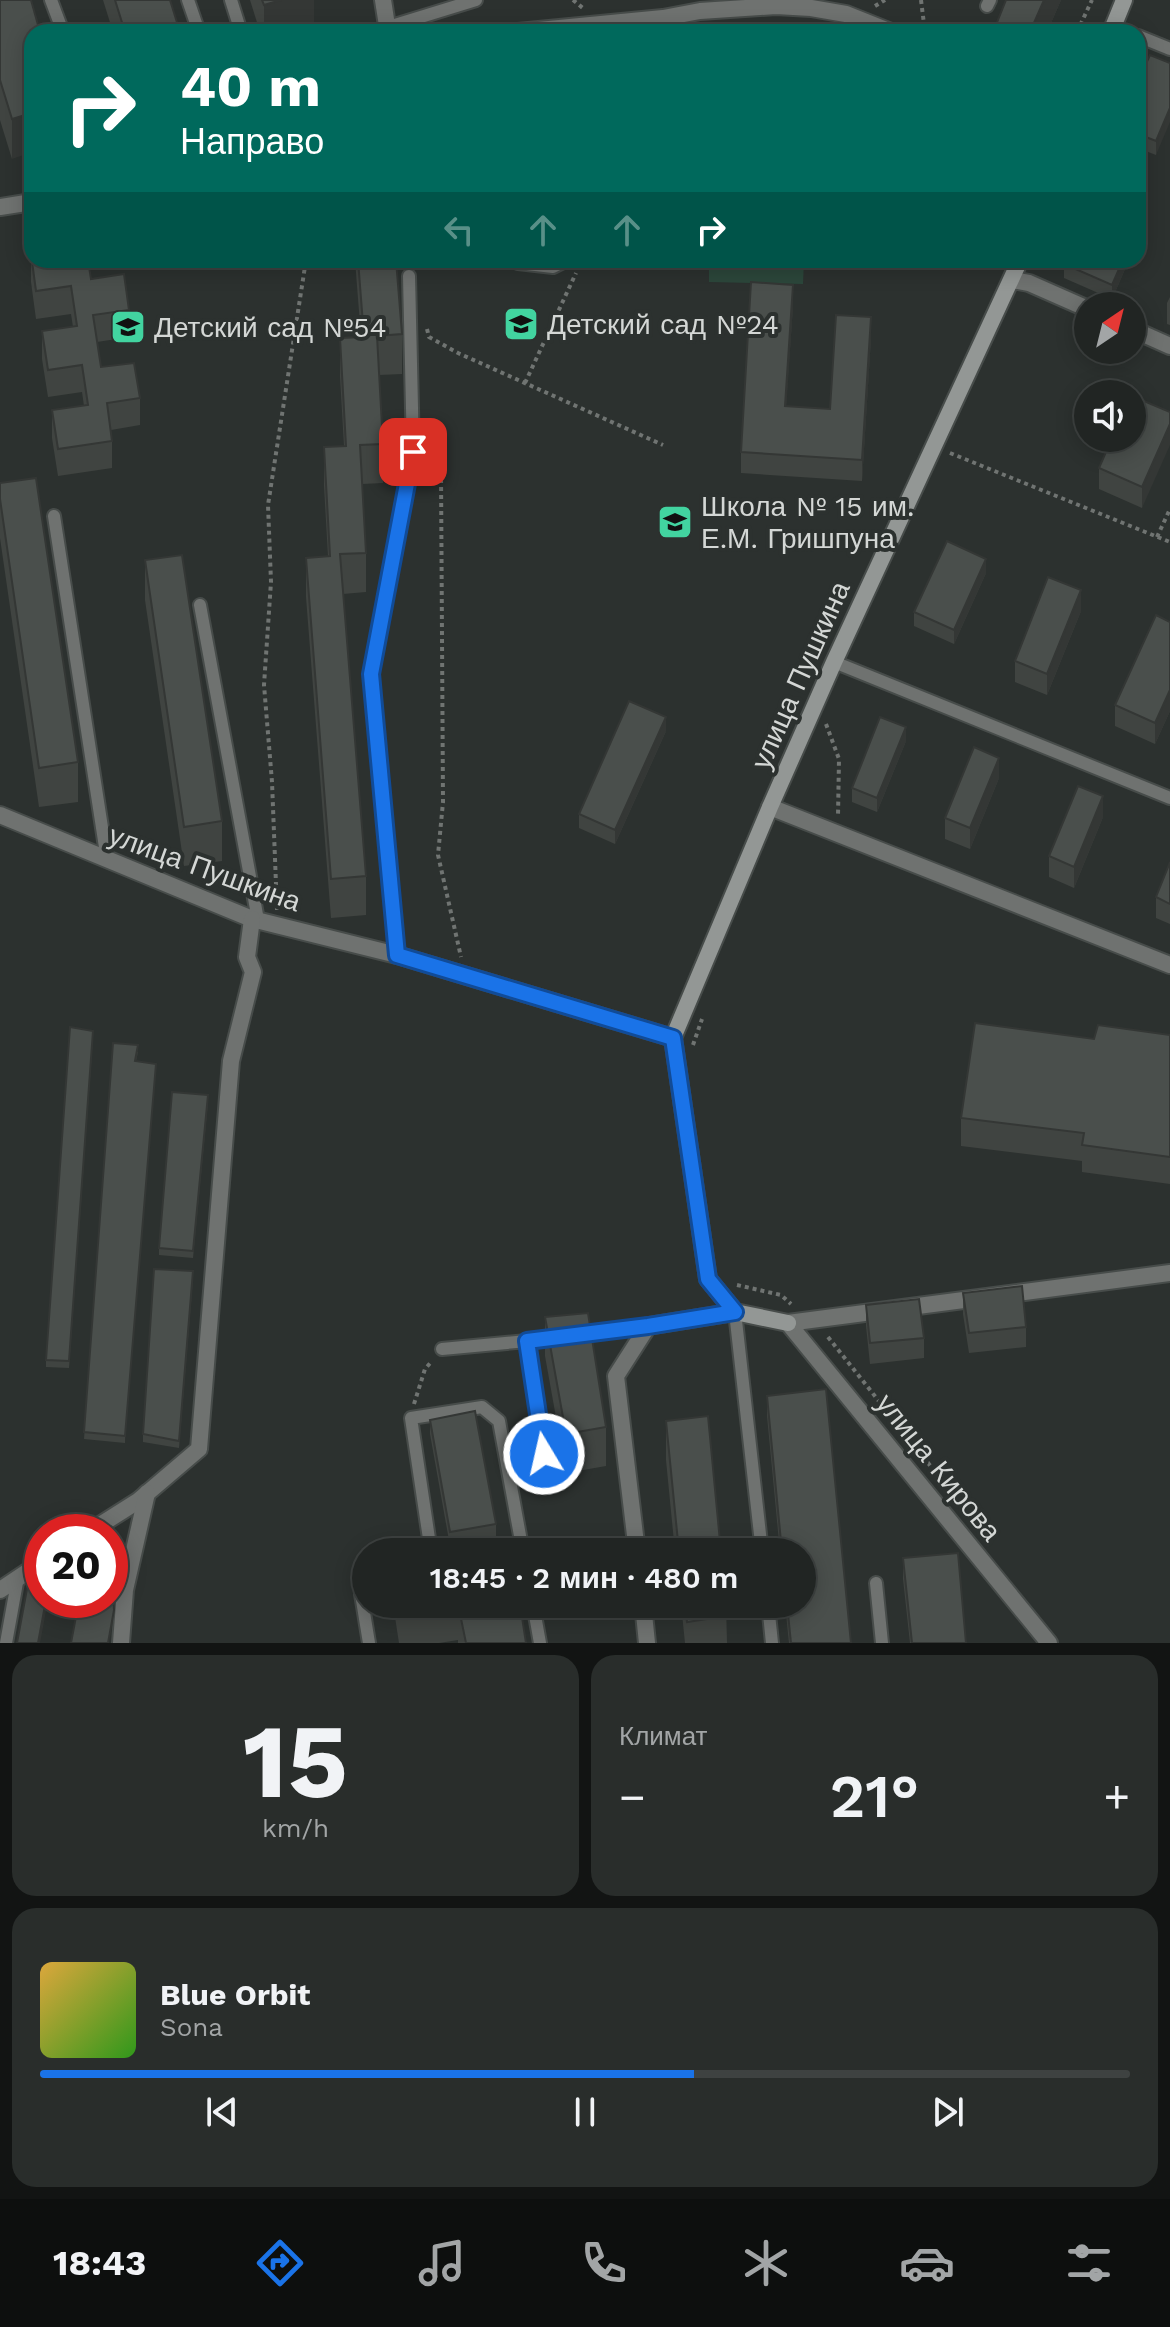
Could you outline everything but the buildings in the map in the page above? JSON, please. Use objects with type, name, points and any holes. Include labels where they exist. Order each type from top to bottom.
[{"type":"street","points":[[382,24],[383,0]]},
{"type":"street","points":[[1118,24],[1124,0]]},
{"type":"street","points":[[666,24],[698,5],[811,8],[846,14],[871,24]]},
{"type":"street","points":[[0,207],[24,203]]},
{"type":"street","name":"улица Пушкина","points":[[0,815],[255,919],[397,955],[673,1038],[834,662],[1017,268]]},
{"type":"street","points":[[1012,280],[1029,283],[1074,303]]},
{"type":"street","points":[[1146,335],[1170,346]]},
{"type":"street","name":"улица Пушкина","points":[[770,807],[1170,965]]},
{"type":"street","points":[[116,1514],[147,1493],[199,1449],[231,1061],[253,972],[247,957],[255,919]]},
{"type":"street","points":[[673,1038],[708,1279],[735,1312]]},
{"type":"street","points":[[635,1538],[616,1376],[648,1326],[735,1312],[788,1323],[1170,1273]]},
{"type":"street","name":"улица Кирова","points":[[788,1323],[1049,1643]]},
{"type":"street","points":[[121,1643],[125,1590],[147,1493]]},
{"type":"street","points":[[0,1590],[24,1573]]},
{"type":"street","points":[[644,1618],[647,1643]]},
{"type":"lane","points":[[51,0],[60,24]]},
{"type":"lane","points":[[188,0],[196,24]]},
{"type":"lane","points":[[231,0],[238,24]]},
{"type":"lane","points":[[401,24],[476,0]]},
{"type":"lane","points":[[1146,39],[1170,49]]},
{"type":"lane","points":[[397,955],[371,674],[413,452],[409,276]]},
{"type":"lane","points":[[54,516],[107,860]]},
{"type":"lane","points":[[200,605],[255,919]]},
{"type":"lane","points":[[834,662],[1170,798]]},
{"type":"lane","points":[[735,1312],[760,1538]]},
{"type":"lane","points":[[442,1349],[648,1326]]},
{"type":"lane","points":[[527,1341],[549,1482]]},
{"type":"lane","points":[[429,1538],[411,1418],[482,1407],[499,1421],[520,1538]]},
{"type":"lane","points":[[6,1643],[18,1577]]},
{"type":"lane","points":[[876,1583],[882,1643]]},
{"type":"lane","points":[[365,1618],[369,1643]]},
{"type":"lane","points":[[536,1618],[540,1643]]},
{"type":"lane","points":[[769,1618],[772,1643]]},
{"type":"path","points":[[573,0],[582,7]]},
{"type":"path","points":[[921,0],[924,24]]},
{"type":"path","points":[[1081,24],[1092,0]]},
{"type":"path","points":[[277,915],[272,782],[264,685],[271,582],[268,505],[305,268]]},
{"type":"path","points":[[525,383],[578,268]]},
{"type":"path","points":[[429,337],[663,445]]},
{"type":"path","points":[[944,451],[1170,542]]},
{"type":"path","points":[[441,471],[443,802],[438,855],[462,958]]},
{"type":"path","points":[[1157,537],[1170,509]]},
{"type":"path","points":[[818,736],[825,721],[839,759],[838,818]]},
{"type":"path","points":[[693,1053],[693,1042],[704,1014]]},
{"type":"path","points":[[724,1282],[781,1295],[831,1339],[949,1490]]},
{"type":"path","points":[[411,1418],[425,1369],[442,1349]]},
{"type":"green space","points":[[709,268],[804,268],[803,284],[709,282]]},
{"type":"place","name":"Детский сад №24","points":[[521,324]]},
{"type":"place","name":"Детский сад №54","points":[[128,327]]},
{"type":"place","name":"Школа № 15 им. Е.М. Гришпуна","points":[[675,522]]},
{"type":"route","points":[[413,452],[371,674],[397,955],[673,1038],[708,1279],[735,1312],[527,1341],[544,1454]]}]
